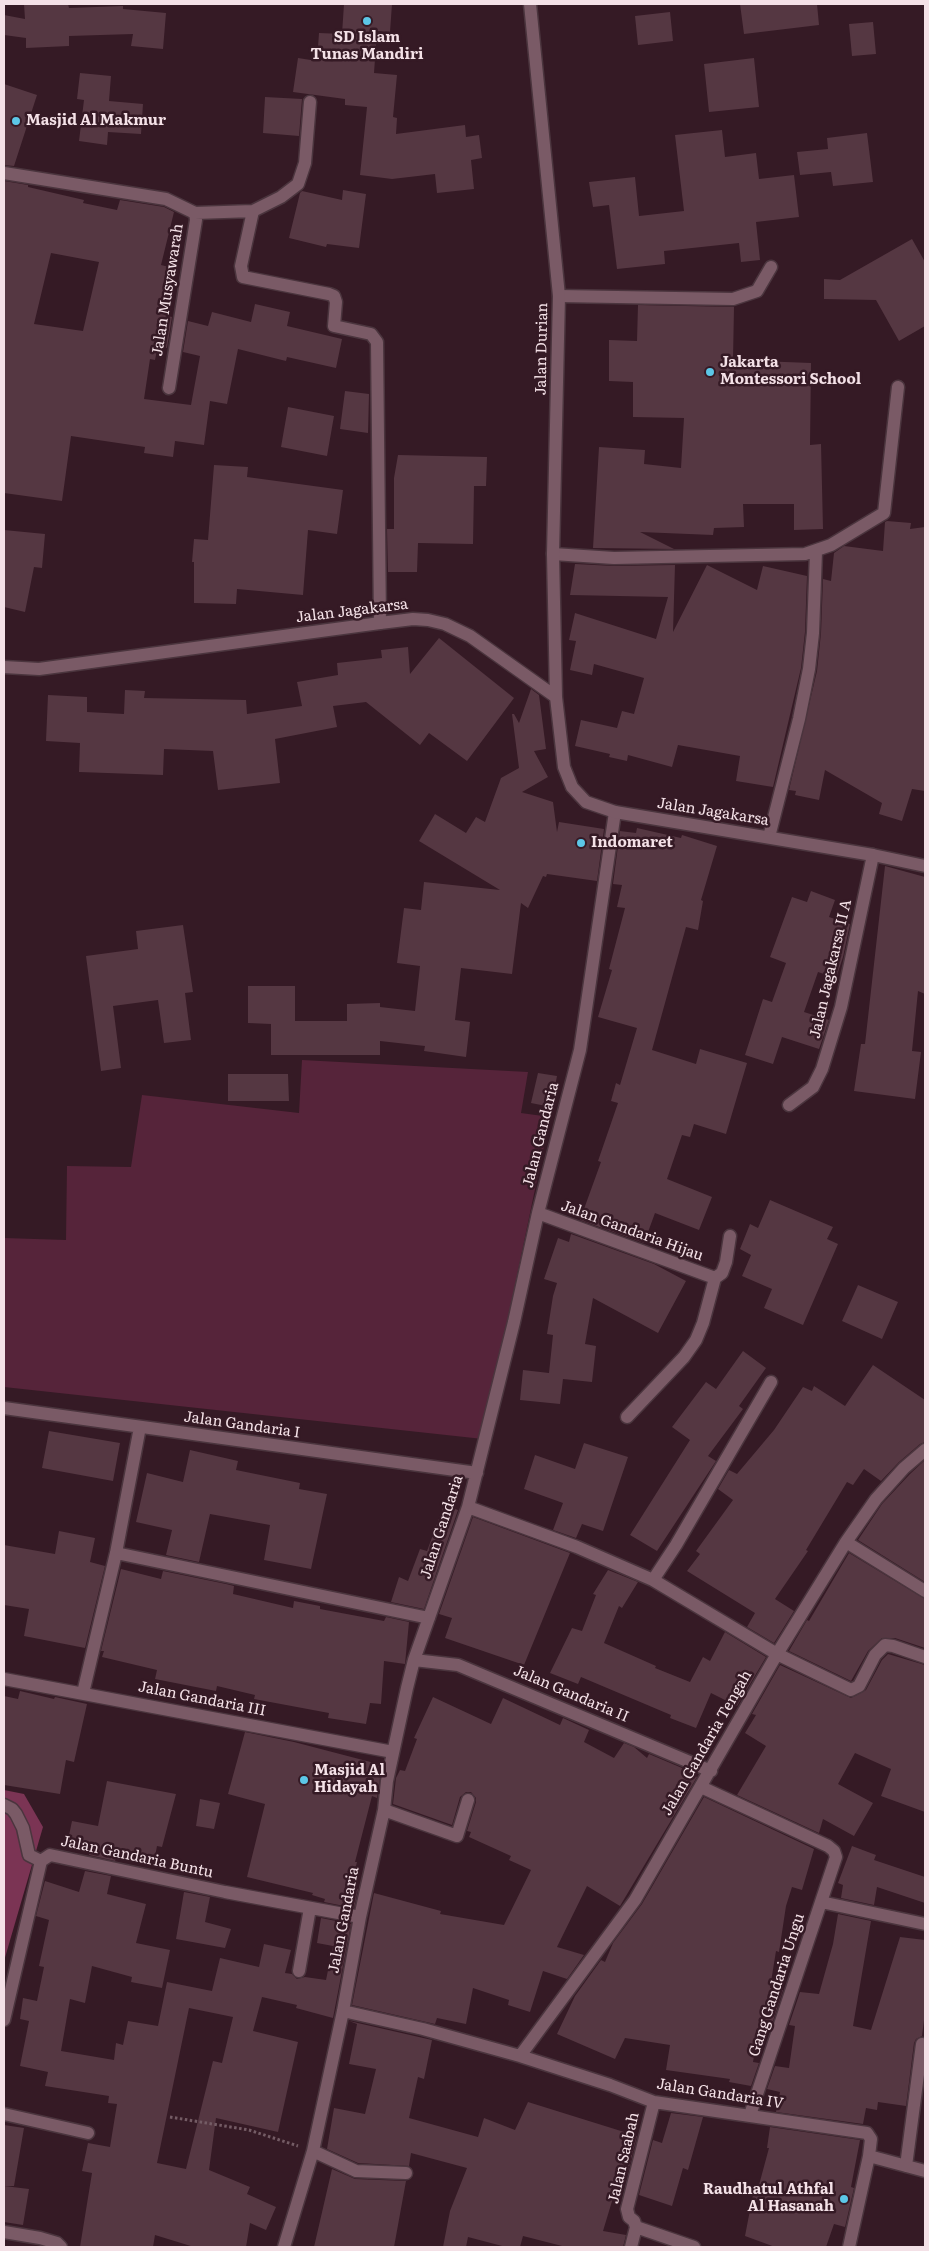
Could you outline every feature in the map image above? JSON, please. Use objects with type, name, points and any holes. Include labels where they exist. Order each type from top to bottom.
[{"type":"street","name":"Jalan Durian","points":[[530,4],[559,296],[553,554],[556,697]]},
{"type":"street","points":[[195,213],[253,210],[281,197],[298,184],[305,162],[310,102]]},
{"type":"street","name":"Jalan Musyawarah","points":[[4,172],[166,199],[195,213],[196,220],[169,388]]},
{"type":"street","points":[[253,210],[241,266],[243,277],[334,296],[336,302],[334,326],[371,334],[377,342],[380,623]]},
{"type":"street","points":[[559,296],[734,299],[756,290],[771,267]]},
{"type":"street","points":[[553,554],[614,558],[805,554],[816,552],[832,545],[884,513],[898,387]]},
{"type":"street","points":[[769,837],[798,719],[808,669],[812,633],[816,552]]},
{"type":"street","name":"Jalan Jagakarsa","points":[[4,666],[39,669],[413,619],[445,624],[470,636],[556,697],[564,767],[572,787],[586,802],[614,812],[873,855],[925,866]]},
{"type":"street","name":"Jalan Gandaria","points":[[284,2247],[313,2151],[343,2011],[360,1917],[384,1810],[393,1752],[414,1660],[468,1507],[514,1322],[538,1213],[580,1050],[614,812]]},
{"type":"street","name":"Jalan Jagakarsa II A","points":[[789,1105],[813,1087],[822,1069],[841,1007],[873,855]]},
{"type":"street","name":"Jalan Gandaria Hijau","points":[[538,1213],[715,1278]]},
{"type":"street","name":"Jalan Gandaria Hijau","points":[[628,1417],[684,1357],[696,1340],[703,1323],[715,1278],[722,1273],[726,1262],[730,1236]]},
{"type":"street","points":[[653,1580],[676,1545],[771,1382]]},
{"type":"street","name":"Jalan Gandaria I","points":[[4,1408],[476,1473]]},
{"type":"street","points":[[83,1693],[116,1554],[140,1427]]},
{"type":"street","name":"Jalan Gandaria Tengah","points":[[520,2056],[635,1900],[777,1654],[846,1542],[876,1499],[904,1468],[925,1450]]},
{"type":"street","points":[[468,1507],[577,1547],[653,1580],[777,1654],[854,1690],[859,1686],[875,1655],[883,1646],[893,1646],[925,1657]]},
{"type":"street","points":[[846,1542],[925,1591]]},
{"type":"street","points":[[116,1554],[429,1618]]},
{"type":"street","name":"Jalan Gandaria II","points":[[414,1660],[458,1665],[711,1771]]},
{"type":"street","name":"Jalan Gandaria III","points":[[4,1679],[393,1752]]},
{"type":"street","name":"Gang Gandaria Ungu","points":[[701,1787],[828,1846],[834,1851],[834,1864],[750,2115]]},
{"type":"street","points":[[384,1810],[457,1836],[468,1800]]},
{"type":"street","points":[[4,1805],[12,1809],[16,1814],[23,1828],[29,1855],[41,1861]]},
{"type":"street","name":"Jalan Gandaria Buntu","points":[[4,2020],[41,1861],[50,1855],[59,1855],[225,1892],[360,1917]]},
{"type":"street","points":[[821,1902],[925,1924]]},
{"type":"street","points":[[299,1971],[310,1908]]},
{"type":"street","name":"Jalan Gandaria IV","points":[[343,2011],[422,2029],[520,2056],[610,2085],[654,2102],[863,2131],[871,2139],[850,2247]]},
{"type":"street","points":[[906,2166],[922,2044]]},
{"type":"street","name":"Jalan Saabah","points":[[636,2227],[634,2221],[629,2217],[627,2209],[654,2102]]},
{"type":"street","points":[[4,2114],[88,2133]]},
{"type":"street","points":[[313,2151],[356,2171],[406,2172]]},
{"type":"street","points":[[869,2156],[925,2171]]},
{"type":"street","points":[[631,2247],[636,2227],[694,2247]]},
{"type":"street","points":[[4,2232],[40,2238],[57,2243],[61,2247]]},
{"type":"path","points":[[170,2117],[249,2130],[313,2151]]},
{"type":"shaded area","points":[[302,1060],[528,1072],[521,1113],[550,1117],[483,1439],[4,1387],[4,1238],[66,1240],[67,1166],[131,1167],[142,1095],[299,1113]]},
{"type":"shaded area","points":[[4,1790],[24,1794],[43,1827],[4,1961]]},
{"type":"building","points":[[24,4],[68,4],[69,8],[123,6],[123,9],[166,13],[163,49],[131,46],[133,34],[69,36],[69,46],[26,48],[26,38],[4,35],[4,15],[25,19]]},
{"type":"building","points":[[344,4],[392,4],[390,32],[377,31],[374,73],[397,75],[393,117],[397,118],[396,134],[465,125],[466,137],[479,135],[482,158],[471,160],[474,189],[437,193],[435,174],[392,179],[360,175],[367,107],[345,105],[345,99],[293,92],[298,58],[317,61],[319,33],[342,34]]},
{"type":"building","points":[[740,4],[817,4],[819,25],[744,34]]},
{"type":"building","points":[[670,12],[673,41],[638,45],[635,16]]},
{"type":"building","points":[[873,22],[876,54],[852,56],[849,24]]},
{"type":"building","points":[[754,58],[759,107],[709,112],[704,64]]},
{"type":"building","points":[[80,73],[111,76],[109,101],[143,104],[141,134],[108,132],[107,145],[79,141],[84,100],[77,99]]},
{"type":"building","name":"Masjid Al Makmur","points":[[4,84],[37,95],[14,166],[4,165]]},
{"type":"building","points":[[265,97],[302,99],[299,136],[263,133]]},
{"type":"building","points":[[722,130],[725,157],[756,153],[759,179],[794,175],[799,217],[756,222],[760,260],[741,262],[739,243],[664,251],[665,264],[617,269],[609,205],[593,207],[589,182],[635,177],[639,216],[684,211],[675,135]]},
{"type":"building","points":[[867,133],[873,182],[833,186],[831,172],[800,175],[797,152],[828,149],[827,138]]},
{"type":"building","points":[[4,181],[28,185],[28,187],[84,200],[83,203],[117,210],[120,200],[164,207],[174,212],[161,265],[173,268],[165,315],[172,317],[167,348],[158,345],[155,360],[150,359],[144,399],[191,405],[200,356],[183,352],[188,321],[208,326],[212,312],[251,322],[255,304],[290,312],[287,326],[342,339],[336,368],[287,357],[286,361],[238,349],[227,404],[210,401],[204,445],[175,441],[173,457],[144,453],[145,447],[71,436],[62,501],[4,493]],"holes":[[[51,253],[99,262],[83,331],[34,324]]]},
{"type":"building","points":[[343,190],[366,194],[359,248],[327,244],[326,247],[289,238],[302,191],[342,200]]},
{"type":"building","points":[[912,239],[925,262],[925,326],[899,341],[876,300],[824,299],[824,279],[840,280]]},
{"type":"building","points":[[638,305],[734,307],[733,360],[811,363],[810,445],[821,444],[823,529],[794,530],[794,504],[743,504],[744,527],[714,528],[713,535],[640,532],[674,549],[593,548],[599,447],[645,450],[644,464],[681,468],[684,418],[633,417],[633,382],[609,381],[609,340],[637,341]]},
{"type":"building","points":[[345,391],[369,394],[368,433],[340,429]]},
{"type":"building","points":[[288,407],[334,416],[327,456],[281,447]]},
{"type":"building","points":[[398,455],[487,457],[486,486],[474,486],[473,544],[418,543],[417,572],[388,572],[387,529],[394,529],[394,478]]},
{"type":"building","points":[[214,465],[248,467],[247,477],[343,490],[337,534],[308,530],[303,595],[237,589],[236,604],[194,603],[194,562],[192,562],[194,539],[208,540]]},
{"type":"building","points":[[885,522],[911,523],[910,529],[925,527],[925,791],[912,789],[902,821],[879,814],[882,803],[825,770],[819,800],[795,795],[796,791],[789,790],[817,671],[821,633],[823,579],[831,581],[834,553],[844,546],[883,551]]},
{"type":"building","points":[[4,530],[45,534],[42,568],[34,567],[25,612],[4,607]]},
{"type":"building","points":[[575,564],[614,566],[675,565],[673,632],[707,565],[757,590],[763,566],[807,576],[805,632],[801,668],[773,787],[736,781],[740,756],[678,745],[672,767],[628,755],[627,761],[609,757],[610,754],[575,746],[581,720],[617,728],[622,711],[634,714],[644,678],[594,664],[592,675],[570,670],[576,641],[569,640],[575,613],[656,639],[668,597],[570,595]]},
{"type":"building","points":[[439,638],[514,698],[467,761],[429,733],[420,745],[366,702],[333,706],[337,727],[275,739],[280,783],[218,790],[213,751],[164,749],[163,775],[79,772],[80,743],[46,741],[48,695],[87,697],[87,712],[124,714],[125,690],[145,691],[144,698],[246,700],[247,714],[302,706],[297,682],[338,675],[337,663],[382,658],[381,650],[408,647],[410,674]]},
{"type":"building","points":[[531,689],[539,695],[546,749],[534,751],[548,777],[522,792],[553,802],[557,832],[559,822],[604,829],[597,881],[547,874],[546,877],[543,876],[528,908],[521,903],[512,974],[461,968],[455,1020],[470,1022],[466,1057],[424,1051],[425,1046],[380,1041],[380,1055],[271,1055],[271,1024],[248,1023],[248,986],[295,986],[295,1021],[347,1021],[347,1004],[380,1003],[380,1007],[415,1011],[420,966],[397,963],[404,908],[421,910],[424,882],[500,890],[419,841],[435,814],[466,833],[476,817],[485,822],[501,778],[519,768],[512,714],[514,714],[519,723]]},
{"type":"building","points":[[637,828],[681,838],[682,835],[717,846],[701,900],[703,901],[698,930],[686,927],[652,1050],[696,1064],[700,1049],[747,1063],[726,1134],[694,1124],[690,1137],[682,1135],[667,1179],[712,1197],[699,1230],[655,1213],[644,1243],[580,1220],[601,1162],[598,1161],[618,1103],[611,1101],[616,1083],[620,1085],[637,1028],[598,1017],[612,970],[609,969],[625,908],[617,907],[622,885],[613,884],[620,831],[636,833]]},
{"type":"building","points":[[885,866],[925,877],[925,994],[918,991],[912,1051],[921,1052],[915,1099],[854,1091],[861,1044],[865,1044]]},
{"type":"building","points":[[811,891],[835,900],[829,917],[850,924],[843,957],[836,978],[818,972],[804,1012],[829,1020],[819,1049],[782,1037],[773,1064],[745,1055],[763,999],[772,1002],[786,963],[770,957],[792,897],[807,902]]},
{"type":"building","points":[[183,925],[193,992],[185,993],[191,1040],[164,1043],[158,1000],[113,1006],[121,1068],[101,1071],[86,956],[138,949],[136,931]]},
{"type":"building","points":[[538,1073],[557,1076],[551,1107],[531,1103]]},
{"type":"building","points":[[228,1074],[288,1074],[289,1101],[228,1101]]},
{"type":"building","points":[[770,1200],[833,1227],[827,1239],[838,1244],[803,1325],[764,1308],[772,1289],[742,1276],[751,1255],[740,1249],[750,1224],[758,1228]]},
{"type":"building","points":[[571,1234],[654,1264],[686,1281],[658,1333],[593,1298],[585,1344],[596,1346],[592,1382],[563,1379],[560,1404],[520,1400],[523,1370],[549,1373],[553,1335],[547,1334],[557,1283],[544,1279],[558,1238],[569,1242]]},
{"type":"building","points":[[858,1285],[898,1302],[882,1339],[842,1321]]},
{"type":"building","points":[[743,1351],[766,1368],[739,1406],[743,1409],[708,1456],[716,1461],[657,1551],[630,1535],[690,1440],[672,1427],[706,1382],[716,1389]]},
{"type":"building","points":[[873,1365],[925,1400],[925,1442],[899,1462],[881,1481],[864,1469],[853,1485],[847,1482],[806,1550],[808,1551],[775,1599],[794,1611],[774,1643],[747,1627],[755,1613],[687,1571],[700,1554],[696,1551],[733,1500],[718,1489],[729,1470],[737,1474],[774,1430],[803,1387],[812,1391],[814,1386],[845,1406]]},
{"type":"building","points":[[49,1431],[120,1443],[113,1481],[42,1468]]},
{"type":"building","points":[[584,1443],[628,1457],[603,1531],[582,1524],[576,1538],[553,1530],[563,1503],[524,1489],[535,1455],[575,1469]]},
{"type":"building","points":[[190,1450],[238,1461],[236,1470],[300,1483],[299,1489],[327,1494],[311,1569],[264,1560],[270,1525],[210,1514],[199,1562],[166,1555],[172,1530],[136,1522],[147,1473],[183,1482]]},
{"type":"building","points":[[925,1460],[925,1582],[858,1540],[882,1504]]},
{"type":"building","points":[[444,1505],[458,1510],[424,1609],[391,1602],[399,1577],[408,1581],[420,1549],[427,1551]]},
{"type":"building","points":[[473,1517],[570,1553],[524,1665],[445,1638],[452,1618],[439,1614]]},
{"type":"building","points":[[59,1531],[95,1538],[90,1562],[105,1566],[85,1648],[24,1636],[29,1609],[4,1605],[4,1545],[55,1554]]},
{"type":"building","points":[[849,1553],[925,1599],[925,1648],[895,1638],[882,1638],[868,1651],[851,1681],[789,1651]]},
{"type":"building","points":[[121,1569],[161,1579],[163,1571],[226,1584],[234,1586],[233,1594],[293,1608],[294,1601],[320,1606],[320,1609],[384,1621],[386,1617],[409,1622],[405,1664],[384,1661],[381,1704],[370,1703],[366,1724],[328,1718],[329,1713],[254,1699],[255,1695],[217,1686],[216,1691],[155,1679],[157,1670],[102,1657],[104,1651],[101,1651]]},
{"type":"building","points":[[608,1570],[638,1582],[622,1608],[619,1606],[604,1643],[656,1666],[655,1668],[690,1682],[703,1657],[710,1661],[725,1632],[766,1657],[737,1706],[711,1693],[696,1728],[670,1718],[671,1715],[581,1677],[578,1684],[550,1673],[572,1628],[582,1631],[596,1595],[593,1594]]},
{"type":"building","points":[[888,1654],[925,1665],[925,1812],[881,1796],[891,1769],[855,1753],[838,1784],[873,1803],[854,1836],[823,1819],[819,1833],[737,1795],[766,1746],[745,1733],[756,1715],[752,1714],[780,1665],[851,1698],[866,1690],[882,1660]]},
{"type":"building","points":[[20,1691],[87,1704],[74,1762],[66,1760],[60,1794],[4,1785],[4,1696],[18,1699]]},
{"type":"building","points":[[433,1697],[491,1724],[503,1698],[560,1725],[563,1718],[589,1730],[584,1742],[614,1758],[624,1743],[634,1747],[647,1758],[649,1754],[682,1768],[697,1777],[620,1906],[587,1886],[557,1947],[584,1955],[567,1979],[543,1971],[530,2012],[508,2005],[509,2000],[473,1988],[466,2024],[437,2018],[435,2024],[352,2005],[374,1893],[441,1911],[440,1914],[504,1925],[531,1870],[509,1860],[511,1856],[469,1837],[471,1832],[467,1831],[476,1802],[476,1798],[471,1792],[466,1792],[460,1797],[452,1825],[393,1804],[396,1778],[400,1770],[405,1771],[417,1739],[414,1738]]},
{"type":"building","points":[[245,1732],[294,1742],[382,1765],[377,1798],[372,1796],[355,1862],[357,1862],[351,1887],[358,1889],[354,1908],[324,1902],[325,1899],[312,1895],[313,1893],[247,1877],[265,1804],[228,1794]]},
{"type":"building","points":[[107,1781],[176,1794],[162,1847],[157,1846],[154,1862],[117,1855],[115,1861],[89,1855],[90,1850],[67,1845],[72,1821],[98,1826]]},
{"type":"building","points":[[704,1797],[814,1849],[802,1890],[792,1887],[786,1906],[779,1952],[776,1951],[770,1988],[783,1990],[773,2021],[760,2019],[753,2062],[759,2063],[751,2086],[729,2082],[730,2079],[666,2070],[670,2045],[625,2038],[615,2059],[557,2034],[575,1996],[601,1960],[605,1962],[613,1943],[642,1904]]},
{"type":"building","points":[[200,1799],[220,1803],[214,1829],[196,1826]]},
{"type":"building","points":[[852,1846],[876,1855],[874,1860],[925,1877],[925,1903],[877,1887],[874,1905],[841,1898],[843,1885],[838,1883]]},
{"type":"building","points":[[85,1871],[111,1876],[107,1894],[146,1904],[136,1943],[170,1950],[162,1988],[131,1982],[132,1977],[92,1966],[85,2003],[70,1999],[61,2051],[114,2060],[116,2043],[123,2045],[128,2021],[158,2026],[167,1982],[212,1991],[220,1958],[259,1967],[264,1944],[291,1950],[285,1973],[292,1974],[297,1979],[305,1977],[326,1980],[333,1946],[317,1943],[321,1918],[351,1924],[333,2018],[296,2008],[297,2005],[262,1997],[253,2031],[298,2042],[278,2132],[216,2118],[209,2170],[250,2187],[247,2194],[276,2207],[266,2230],[250,2223],[246,2247],[194,2247],[155,2235],[153,2247],[80,2247],[92,2173],[82,2171],[88,2143],[110,2147],[117,2104],[108,2103],[109,2096],[45,2086],[48,2072],[20,2066],[29,2021],[20,2019],[23,1998],[37,2001],[44,1967],[39,1966],[49,1920],[36,1916],[45,1881],[79,1892]],"holes":[[[189,2008],[233,2017],[222,2063],[213,2061],[186,2169],[157,2163]]]},
{"type":"building","points":[[184,1892],[210,1897],[205,1922],[231,1929],[225,1948],[176,1939]]},
{"type":"building","points":[[838,1914],[871,1921],[853,2026],[871,2030],[900,1937],[925,1940],[925,2012],[922,2036],[916,2039],[914,2043],[906,2106],[878,2102],[877,2110],[866,2108],[863,2124],[776,2112],[780,2092],[767,2089],[775,2066],[789,2068],[795,2026],[789,2025],[800,1992],[819,1994],[833,1944]]},
{"type":"building","points":[[349,2021],[432,2040],[424,2079],[418,2077],[409,2118],[478,2137],[484,2118],[515,2130],[528,2102],[637,2136],[623,2191],[616,2188],[603,2231],[626,2235],[623,2247],[566,2247],[523,2236],[520,2247],[506,2247],[468,2237],[466,2247],[443,2247],[450,2211],[467,2168],[411,2153],[409,2166],[358,2163],[327,2149],[334,2108],[365,2114],[376,2069],[349,2064],[357,2024]]},
{"type":"building","points":[[671,2113],[703,2117],[688,2170],[683,2168],[672,2206],[639,2195],[653,2140],[662,2143]]},
{"type":"building","points":[[4,2125],[24,2128],[14,2186],[4,2186]]},
{"type":"building","points":[[770,2127],[860,2140],[851,2187],[854,2188],[845,2227],[834,2224],[826,2247],[775,2247],[745,2236],[755,2184],[759,2185],[769,2148],[767,2148]]},
{"type":"building","points":[[332,2169],[355,2179],[406,2181],[394,2247],[314,2247]]},
{"type":"building","points":[[4,2186],[29,2189],[23,2225],[4,2222]]},
{"type":"place","name":"SD Islam Tunas Mandiri","points":[[367,21]]},
{"type":"place","name":"Masjid Al Makmur","points":[[16,121]]},
{"type":"place","name":"Jakarta Montessori School","points":[[710,372]]},
{"type":"place","name":"Indomaret","points":[[581,843]]},
{"type":"place","name":"Masjid Al Hidayah","points":[[304,1780]]},
{"type":"place","name":"Raudhatul Athfal Al Hasanah","points":[[844,2199]]}]
